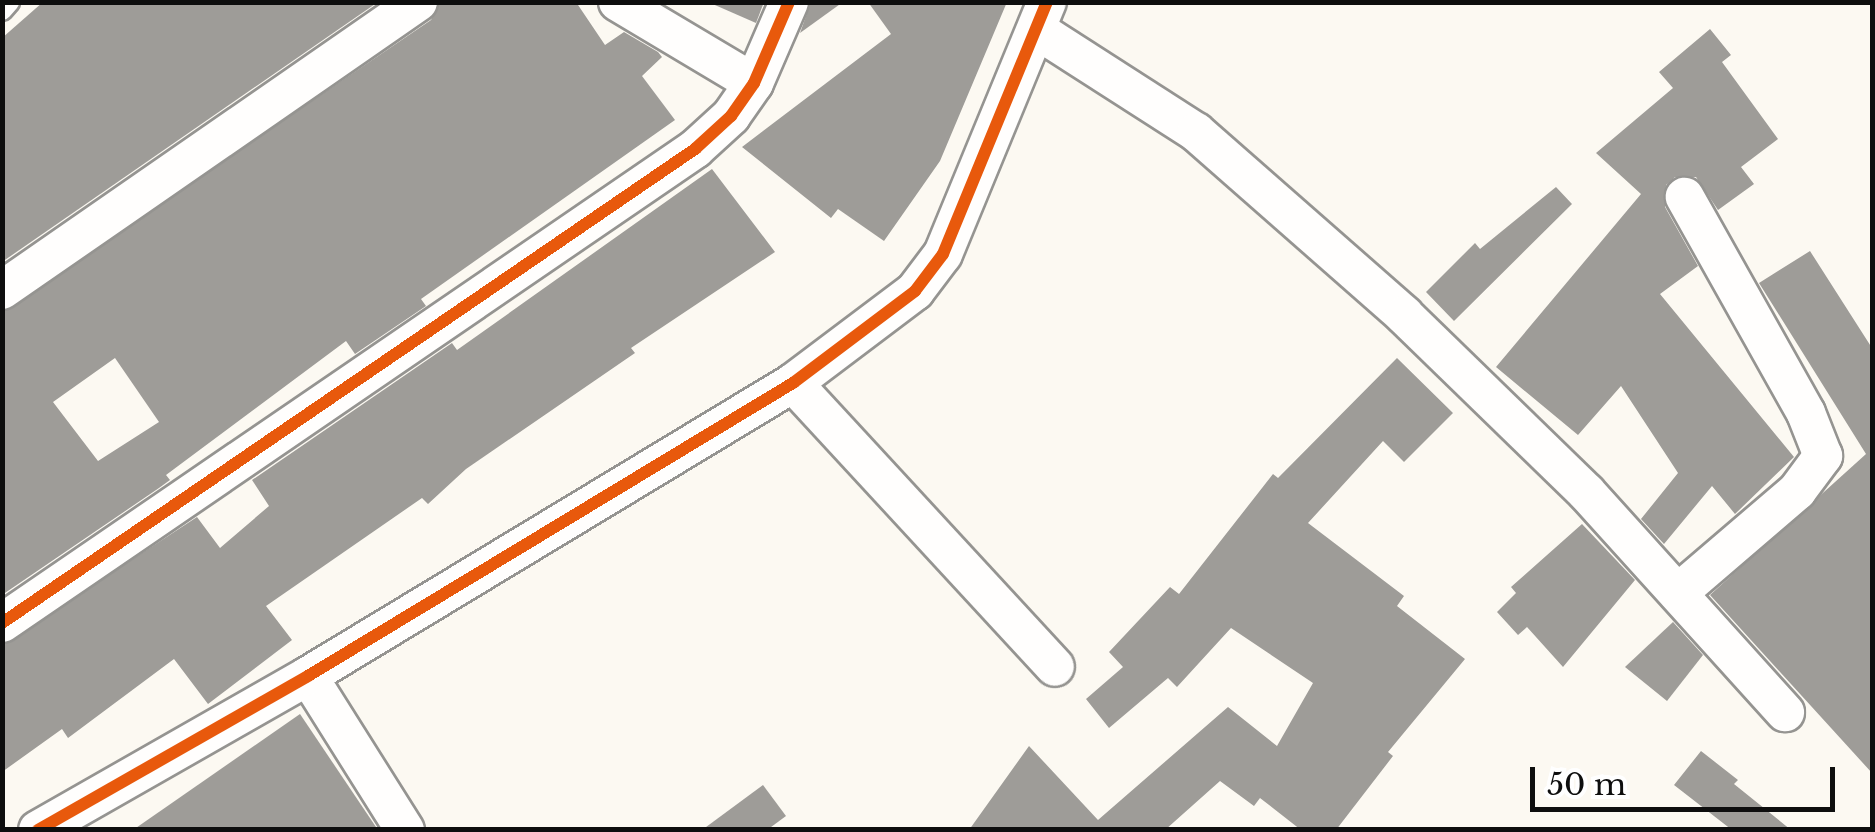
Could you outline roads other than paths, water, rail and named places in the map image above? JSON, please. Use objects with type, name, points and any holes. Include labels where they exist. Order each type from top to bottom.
[{"type":"street","points":[[2,290],[418,2]]},
{"type":"street","points":[[618,2],[754,83]]},
{"type":"street","points":[[2,622],[694,149],[731,116],[754,83],[790,2]]},
{"type":"street","points":[[38,830],[308,676],[793,384],[915,291],[943,254],[1042,16],[1196,132],[1404,314],[1586,492],[1785,712]]},
{"type":"street","points":[[1678,593],[1798,491],[1823,456],[1806,412],[1685,197]]},
{"type":"street","points":[[793,384],[1055,667]]},
{"type":"street","points":[[308,676],[405,830]]},
{"type":"lane","points":[[2,10],[10,2]]}]
